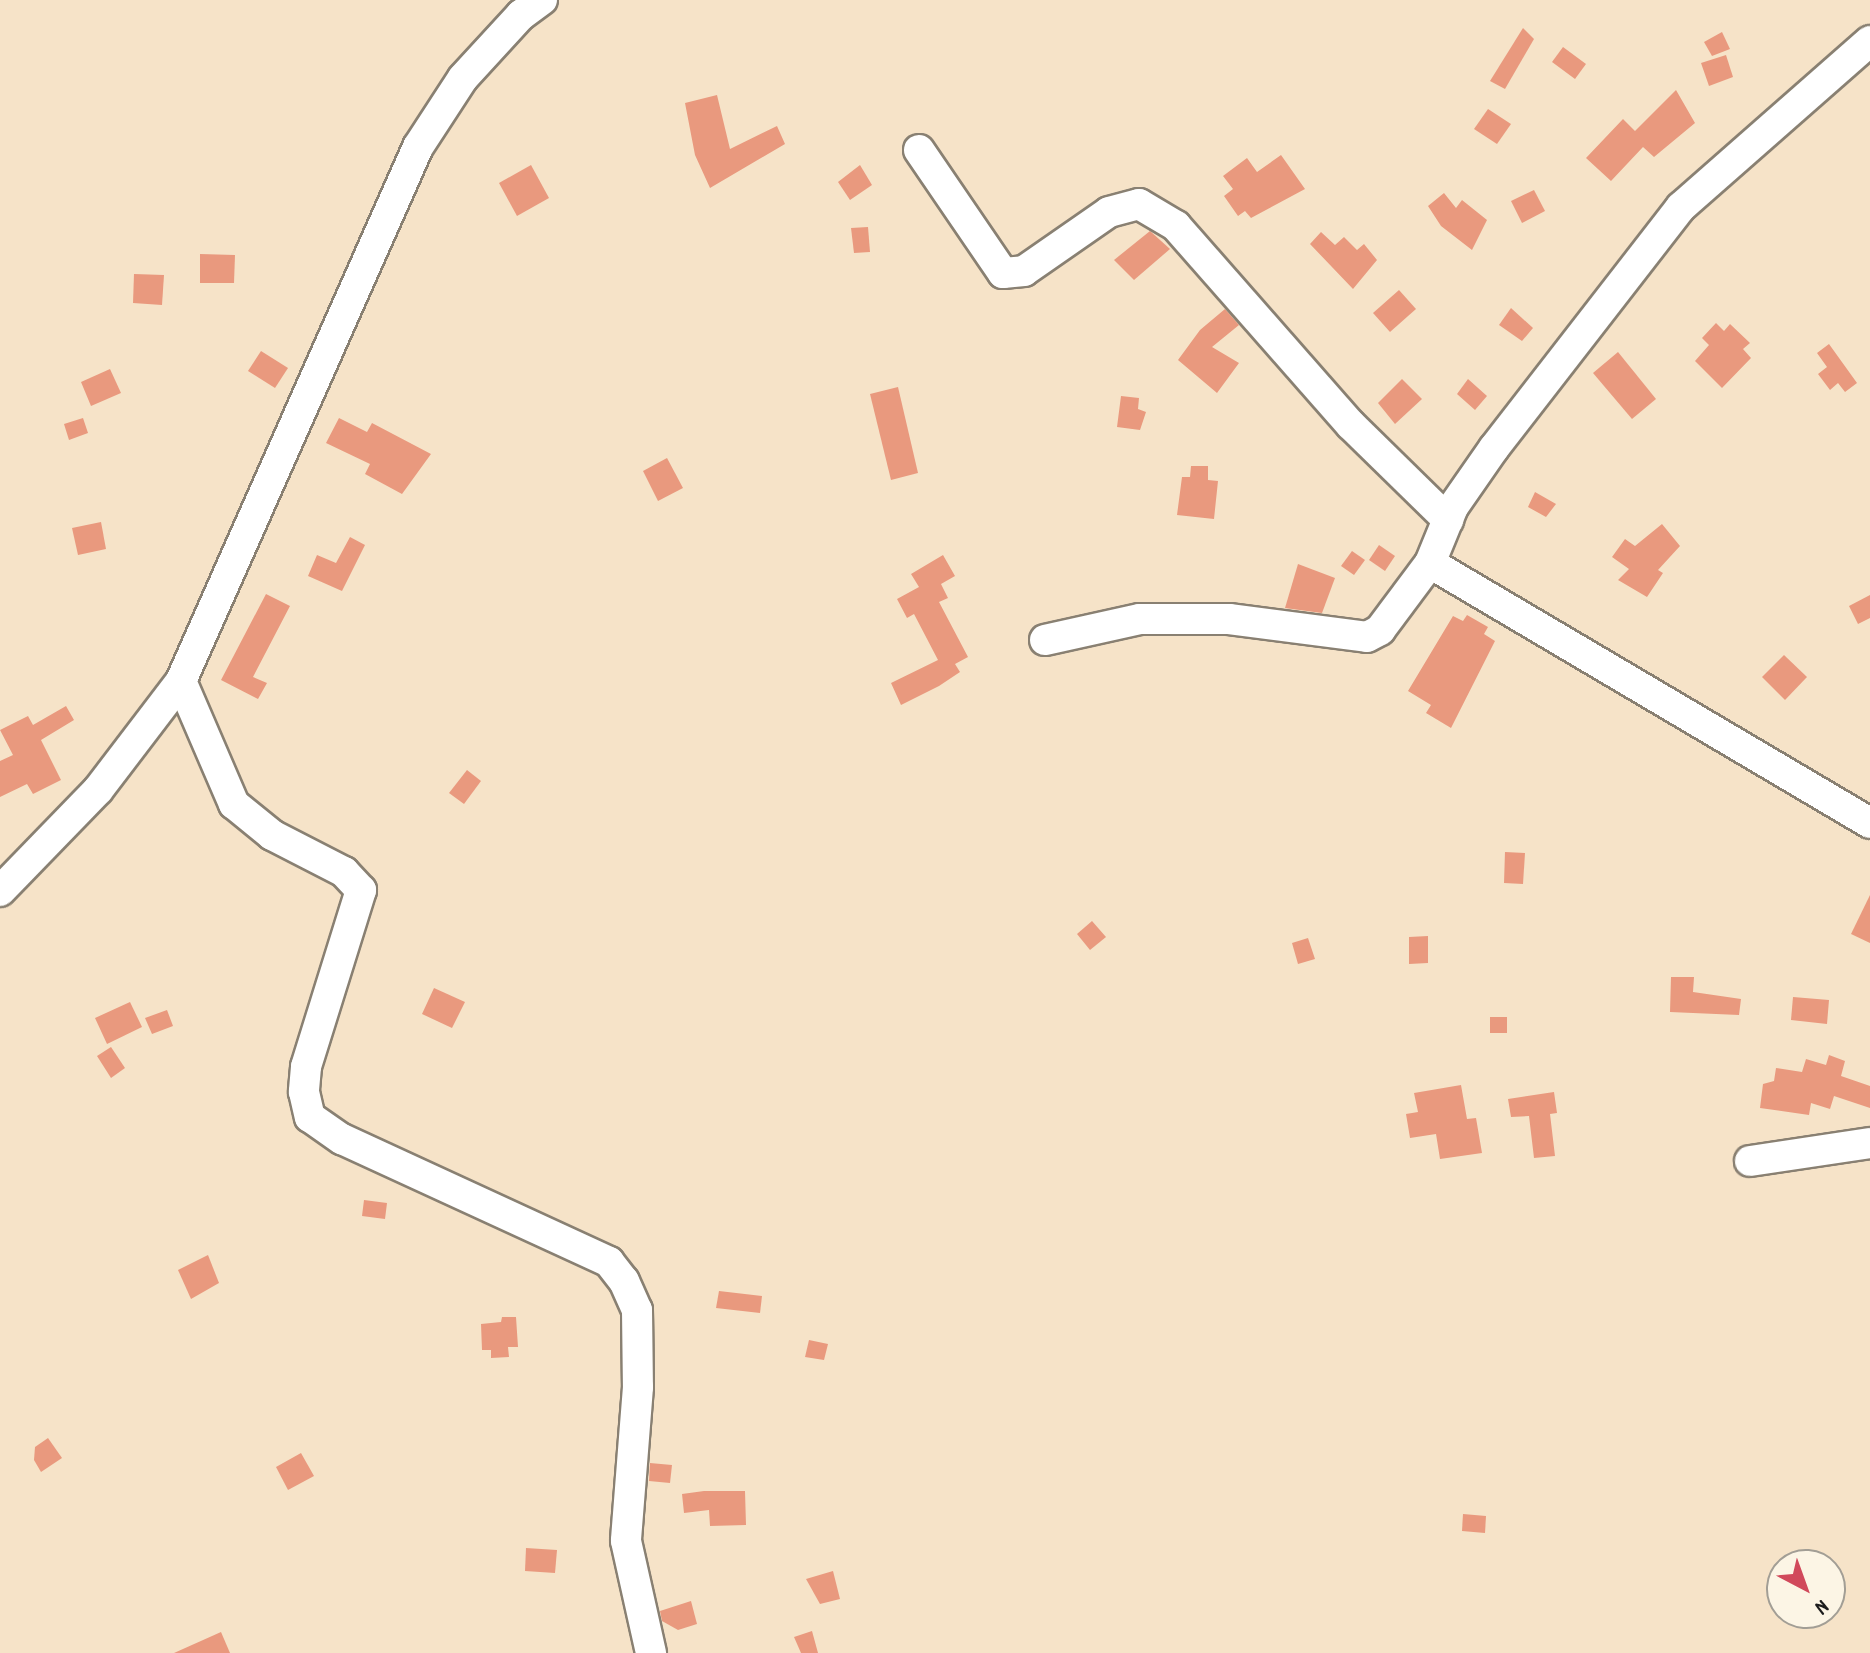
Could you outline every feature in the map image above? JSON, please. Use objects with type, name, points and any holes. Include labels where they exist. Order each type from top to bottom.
[{"type":"street","points":[[0,891],[98,790],[181,681],[418,147],[463,78],[521,15],[542,0]]},
{"type":"street","points":[[1045,640],[1155,619],[1229,619],[1367,637],[1380,630],[1430,563],[1448,520],[1503,436],[1681,207],[1870,41]]},
{"type":"street","points":[[919,150],[1003,273],[1024,271],[1109,212],[1139,204],[1176,226],[1351,425],[1448,520]]},
{"type":"street","points":[[1430,563],[1870,823]]},
{"type":"street","points":[[181,681],[234,804],[272,835],[344,872],[361,890],[306,1067],[304,1092],[310,1117],[342,1139],[609,1262],[624,1281],[637,1310],[638,1387],[626,1541],[651,1653]]},
{"type":"street","points":[[1750,1161],[1870,1143]]},
{"type":"building","points":[[1523,28],[1534,39],[1505,89],[1490,81]]},
{"type":"building","points":[[1722,32],[1730,49],[1712,56],[1704,42]]},
{"type":"building","points":[[1563,47],[1586,64],[1575,79],[1552,62]]},
{"type":"building","points":[[1726,55],[1733,77],[1709,86],[1701,63]]},
{"type":"building","points":[[1676,90],[1695,123],[1654,157],[1643,147],[1611,181],[1586,158],[1623,119],[1635,131]]},
{"type":"building","points":[[717,95],[730,149],[777,126],[785,144],[710,188],[695,155],[685,103]]},
{"type":"building","points":[[1488,109],[1511,124],[1497,144],[1474,129]]},
{"type":"building","points":[[1281,155],[1305,189],[1251,218],[1245,211],[1238,216],[1224,196],[1233,189],[1223,176],[1247,158],[1257,172]]},
{"type":"building","points":[[531,165],[549,198],[517,216],[499,183]]},
{"type":"building","points":[[860,165],[872,185],[850,200],[838,182]]},
{"type":"building","points":[[1534,190],[1545,211],[1522,223],[1511,201]]},
{"type":"building","points":[[1444,193],[1456,208],[1462,200],[1487,220],[1472,250],[1441,226],[1428,206]]},
{"type":"building","points":[[868,227],[870,252],[854,253],[851,228]]},
{"type":"building","points":[[1150,231],[1170,249],[1134,280],[1114,260]]},
{"type":"building","points":[[1321,232],[1335,245],[1344,237],[1357,250],[1364,244],[1377,260],[1353,289],[1310,244]]},
{"type":"building","points":[[200,254],[235,255],[234,283],[200,283]]},
{"type":"building","points":[[134,274],[164,275],[162,305],[133,303]]},
{"type":"building","points":[[1399,290],[1416,309],[1390,332],[1373,313]]},
{"type":"building","points":[[1511,308],[1533,328],[1522,341],[1499,325]]},
{"type":"building","points":[[1225,309],[1239,325],[1212,347],[1239,363],[1217,393],[1178,360],[1200,330]]},
{"type":"building","points":[[1716,323],[1724,331],[1730,324],[1750,343],[1743,349],[1751,358],[1722,388],[1695,361],[1709,345],[1702,338]]},
{"type":"building","points":[[1829,344],[1857,383],[1845,392],[1838,383],[1830,390],[1818,374],[1827,367],[1817,353]]},
{"type":"building","points":[[261,351],[288,368],[275,388],[248,371]]},
{"type":"building","points":[[1618,352],[1656,399],[1632,419],[1593,373]]},
{"type":"building","points":[[110,369],[121,393],[91,406],[81,382]]},
{"type":"building","points":[[1402,379],[1422,399],[1395,424],[1378,403]]},
{"type":"building","points":[[1468,379],[1487,396],[1475,410],[1457,394]]},
{"type":"building","points":[[898,387],[918,473],[891,480],[870,394]]},
{"type":"building","points":[[1121,396],[1139,398],[1138,409],[1146,412],[1140,430],[1117,427]]},
{"type":"building","points":[[83,418],[88,433],[69,440],[64,424]]},
{"type":"building","points":[[339,418],[367,432],[372,423],[431,454],[402,494],[365,474],[370,464],[326,443]]},
{"type":"building","points":[[667,458],[683,488],[658,501],[643,471]]},
{"type":"building","points":[[1191,466],[1208,466],[1208,480],[1218,481],[1214,519],[1177,515],[1182,477],[1190,477]]},
{"type":"building","points":[[1535,492],[1556,504],[1546,517],[1528,507]]},
{"type":"building","points":[[101,522],[106,549],[78,555],[72,528]]},
{"type":"building","points":[[1662,524],[1680,546],[1658,570],[1663,573],[1647,597],[1618,580],[1629,569],[1612,557],[1625,539],[1635,546]]},
{"type":"building","points":[[350,537],[365,545],[342,591],[308,576],[317,555],[336,563]]},
{"type":"building","points":[[1379,545],[1395,556],[1385,571],[1369,560]]},
{"type":"building","points":[[1352,551],[1365,560],[1354,575],[1341,566]]},
{"type":"building","points":[[943,555],[955,576],[941,584],[948,598],[939,602],[968,657],[955,664],[960,672],[901,705],[891,683],[938,660],[914,614],[907,618],[897,599],[919,587],[911,574]]},
{"type":"building","points":[[1298,564],[1335,578],[1322,613],[1285,608]]},
{"type":"building","points":[[266,594],[290,606],[253,677],[267,683],[258,699],[221,680]]},
{"type":"building","points":[[1870,595],[1870,618],[1858,624],[1849,606]]},
{"type":"building","points":[[1467,615],[1488,627],[1484,634],[1495,641],[1451,728],[1426,713],[1431,705],[1408,691],[1453,616],[1463,621]]},
{"type":"building","points":[[1784,655],[1807,677],[1785,700],[1762,677]]},
{"type":"building","points":[[66,706],[74,720],[41,740],[61,780],[33,794],[27,784],[0,797],[0,761],[13,755],[0,730],[28,716],[33,725]]},
{"type":"building","points":[[467,770],[481,781],[464,804],[449,793]]},
{"type":"building","points":[[1505,852],[1525,853],[1523,884],[1504,883]]},
{"type":"building","points":[[1870,895],[1870,943],[1851,934]]},
{"type":"building","points":[[1092,921],[1106,937],[1090,950],[1077,934]]},
{"type":"building","points":[[1428,936],[1428,963],[1409,964],[1409,937]]},
{"type":"building","points":[[1308,938],[1315,959],[1298,964],[1292,943]]},
{"type":"building","points":[[1671,977],[1694,977],[1693,992],[1741,999],[1739,1015],[1670,1012]]},
{"type":"building","points":[[434,988],[465,1002],[452,1028],[422,1014]]},
{"type":"building","points":[[1793,997],[1829,1000],[1827,1024],[1791,1020]]},
{"type":"building","points":[[130,1002],[142,1027],[107,1044],[95,1018]]},
{"type":"building","points":[[167,1010],[173,1026],[152,1034],[145,1018]]},
{"type":"building","points":[[1490,1017],[1507,1017],[1507,1033],[1490,1033]]},
{"type":"building","points":[[111,1047],[125,1068],[111,1078],[97,1056]]},
{"type":"building","points":[[1829,1055],[1845,1061],[1841,1076],[1870,1086],[1870,1108],[1834,1096],[1830,1109],[1811,1103],[1809,1115],[1760,1108],[1763,1084],[1774,1081],[1776,1068],[1802,1072],[1806,1059],[1826,1065]]},
{"type":"building","points":[[1461,1085],[1467,1119],[1476,1118],[1482,1153],[1440,1159],[1436,1134],[1410,1138],[1406,1114],[1418,1112],[1414,1093]]},
{"type":"building","points":[[1554,1092],[1557,1113],[1550,1114],[1555,1156],[1534,1158],[1529,1116],[1511,1117],[1508,1099]]},
{"type":"building","points":[[364,1200],[387,1203],[385,1219],[362,1216]]},
{"type":"building","points":[[208,1255],[219,1283],[191,1299],[178,1270]]},
{"type":"building","points":[[719,1291],[762,1296],[760,1313],[716,1308]]},
{"type":"building","points":[[502,1317],[516,1317],[518,1347],[508,1347],[509,1357],[491,1358],[491,1350],[482,1350],[481,1324],[501,1322]]},
{"type":"building","points":[[809,1340],[828,1344],[824,1360],[805,1357]]},
{"type":"building","points":[[48,1438],[62,1458],[41,1472],[34,1460],[35,1447]]},
{"type":"building","points":[[301,1453],[314,1476],[288,1490],[276,1467]]},
{"type":"building","points":[[650,1463],[672,1465],[670,1483],[649,1481]]},
{"type":"building","points":[[745,1491],[746,1525],[710,1526],[709,1510],[684,1513],[682,1494]]},
{"type":"building","points":[[1463,1514],[1486,1516],[1485,1533],[1462,1531]]},
{"type":"building","points":[[526,1548],[557,1550],[555,1573],[525,1571]]},
{"type":"building","points":[[833,1571],[840,1599],[820,1604],[806,1579]]},
{"type":"building","points":[[691,1601],[697,1624],[678,1630],[662,1621],[660,1611]]},
{"type":"building","points":[[812,1631],[818,1653],[801,1653],[794,1637]]},
{"type":"building","points":[[221,1632],[230,1653],[174,1653]]}]
